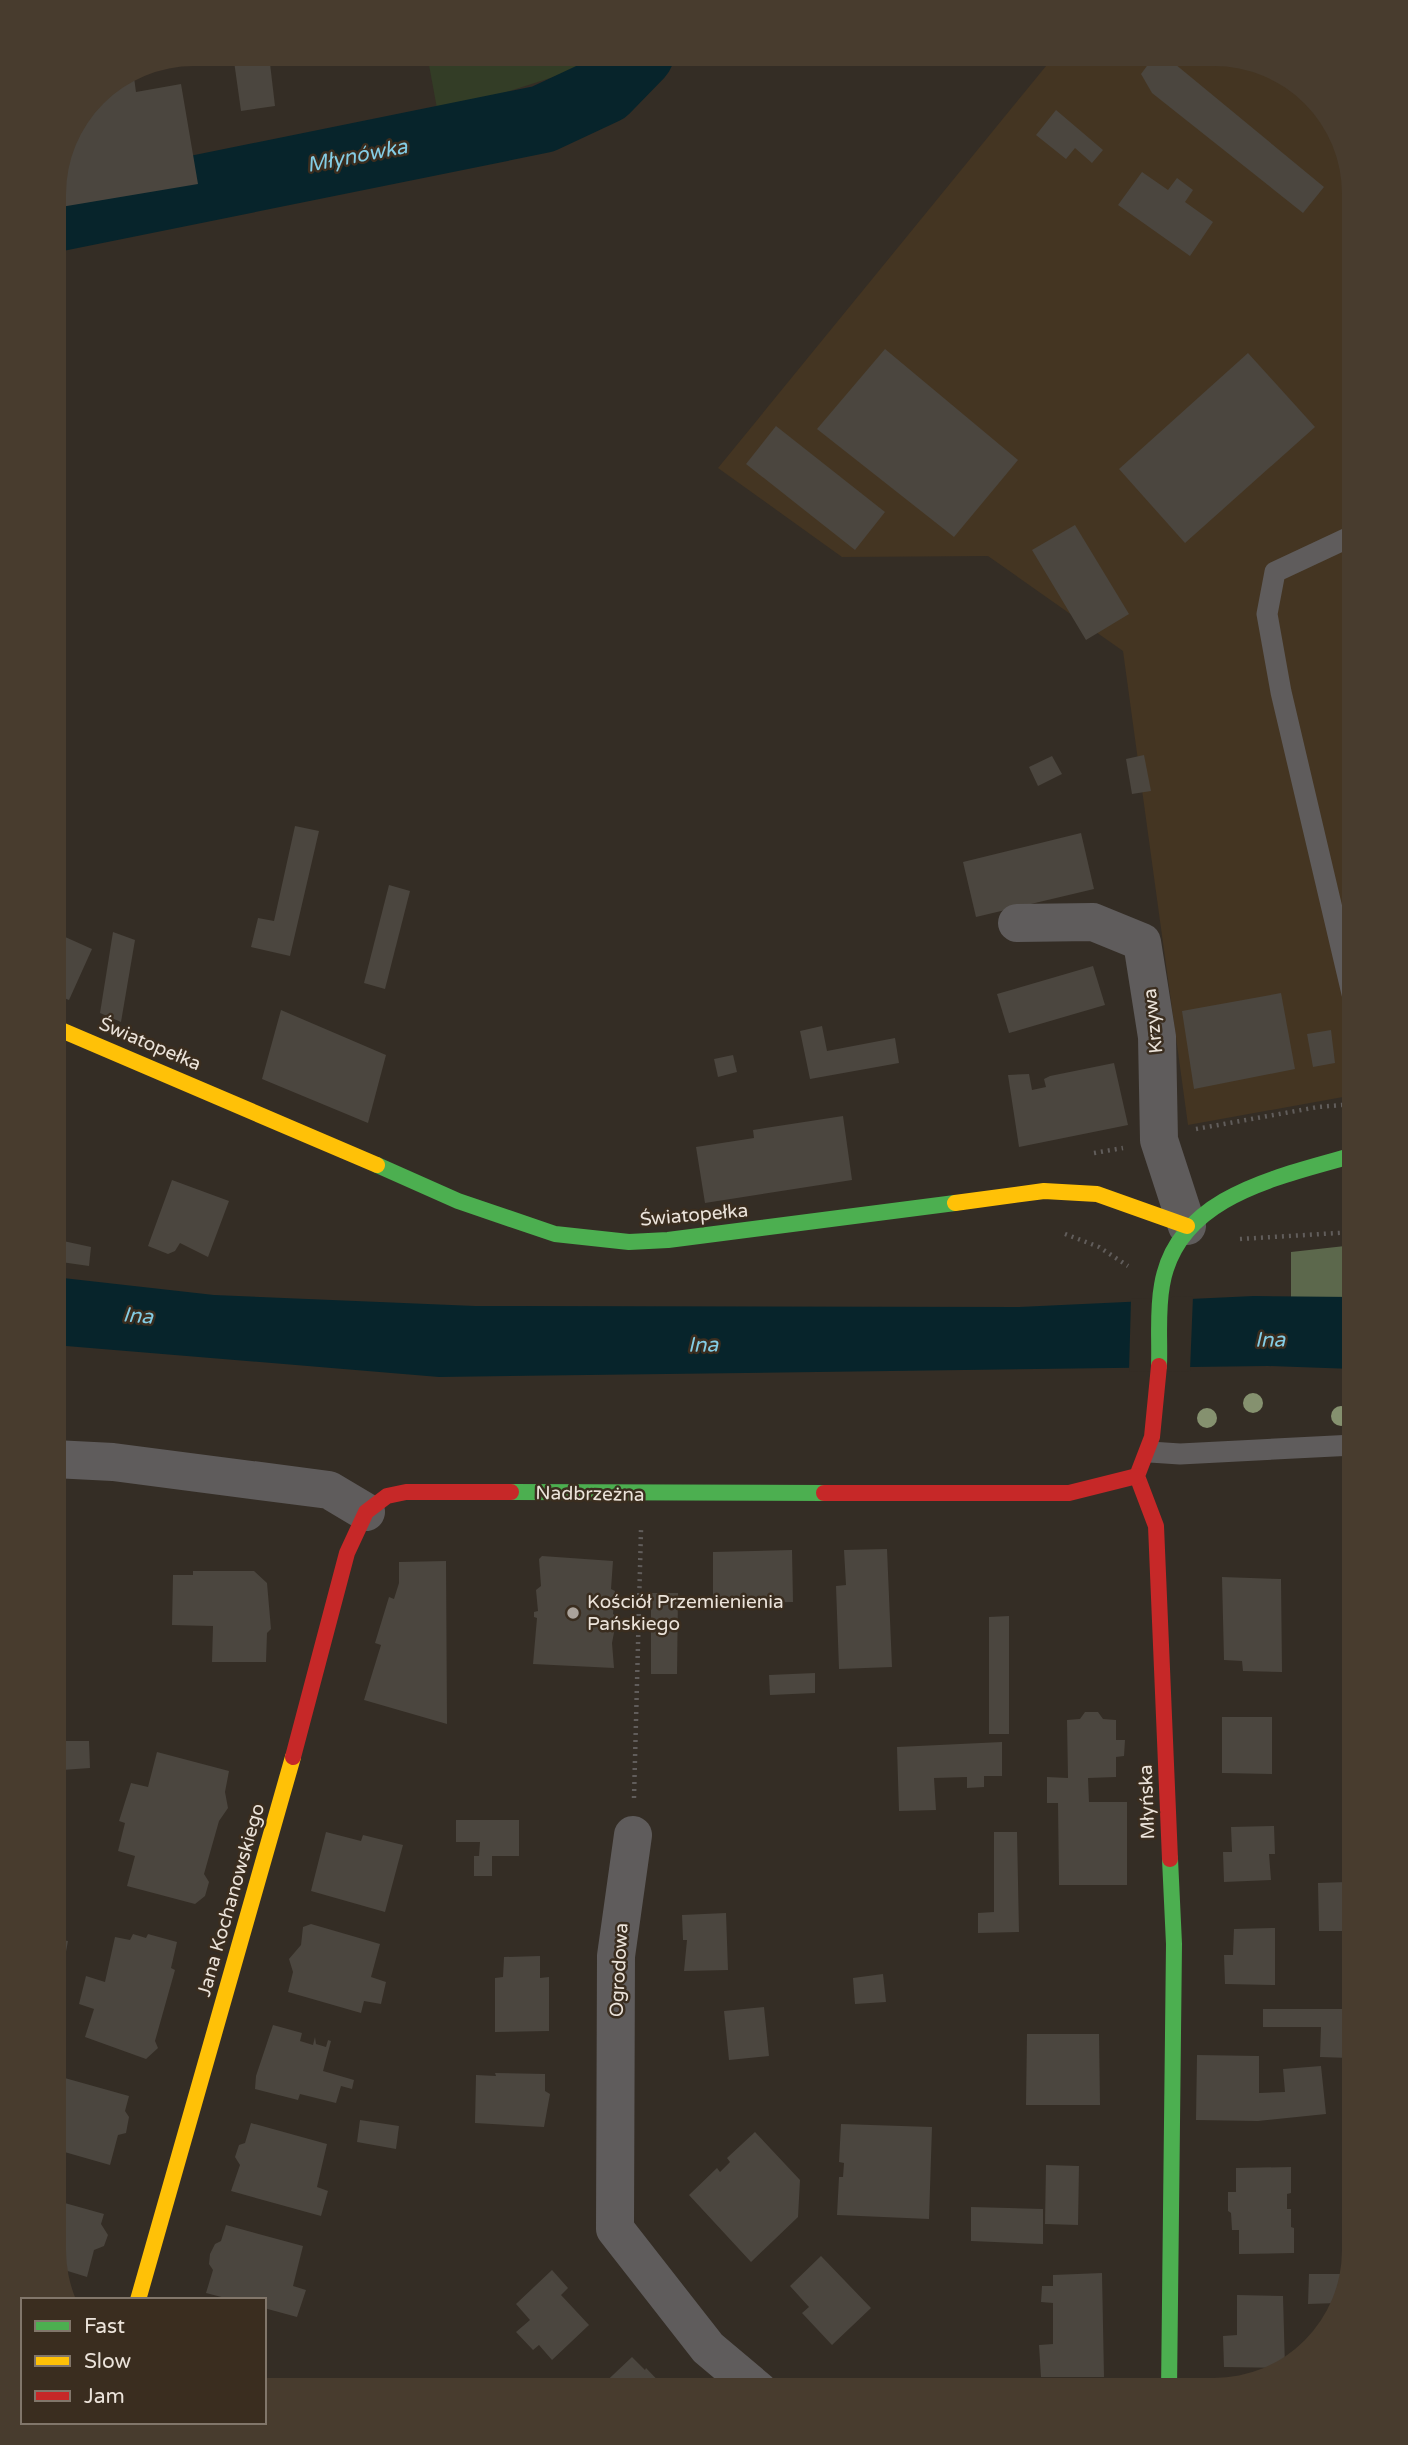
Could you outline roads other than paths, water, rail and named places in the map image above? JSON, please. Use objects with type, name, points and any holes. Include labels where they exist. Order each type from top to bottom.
[{"type":"street","name":"Krzywa","points":[[1017,923],[1093,922],[1142,942],[1157,1037],[1159,1140],[1187,1226]]},
{"type":"street","name":"Światopełka","points":[[67,1032],[245,1106],[458,1201],[555,1234],[629,1242],[668,1240],[1044,1191],[1097,1194],[1187,1226]]},
{"type":"street","points":[[1137,1476],[1150,1452],[1157,1421],[1162,1281],[1175,1243],[1187,1226],[1217,1201],[1342,1159]]},
{"type":"street","points":[[66,1460],[113,1462],[329,1490],[366,1511]]},
{"type":"street","name":"Nadbrzeżna","points":[[366,1511],[387,1496],[406,1492],[642,1495],[1069,1493],[1137,1476]]},
{"type":"street","name":"Młyńska","points":[[1137,1476],[1156,1526],[1174,1944],[1169,2378]]},
{"type":"street","name":"Jana Kochanowskiego","points":[[139,2298],[301,1730],[347,1553],[366,1511]]},
{"type":"street","name":"Ogrodowa","points":[[633,1835],[616,1956],[615,2229],[708,2348],[743,2378]]},
{"type":"lane","points":[[1342,541],[1275,572],[1267,614],[1281,692],[1342,951]]},
{"type":"lane","points":[[1150,1452],[1180,1454],[1342,1446]]},
{"type":"water","name":"Ina","points":[[66,1278],[214,1295],[475,1306],[1019,1307],[1254,1296],[1342,1297],[1342,1369],[1268,1366],[439,1377],[66,1346]]},
{"type":"waterway","name":"Młynówka","points":[[67,216],[543,119],[605,90],[628,66]]},
{"type":"place","name":"Kościół Przemienienia Pańskiego","points":[[573,1613]]}]
